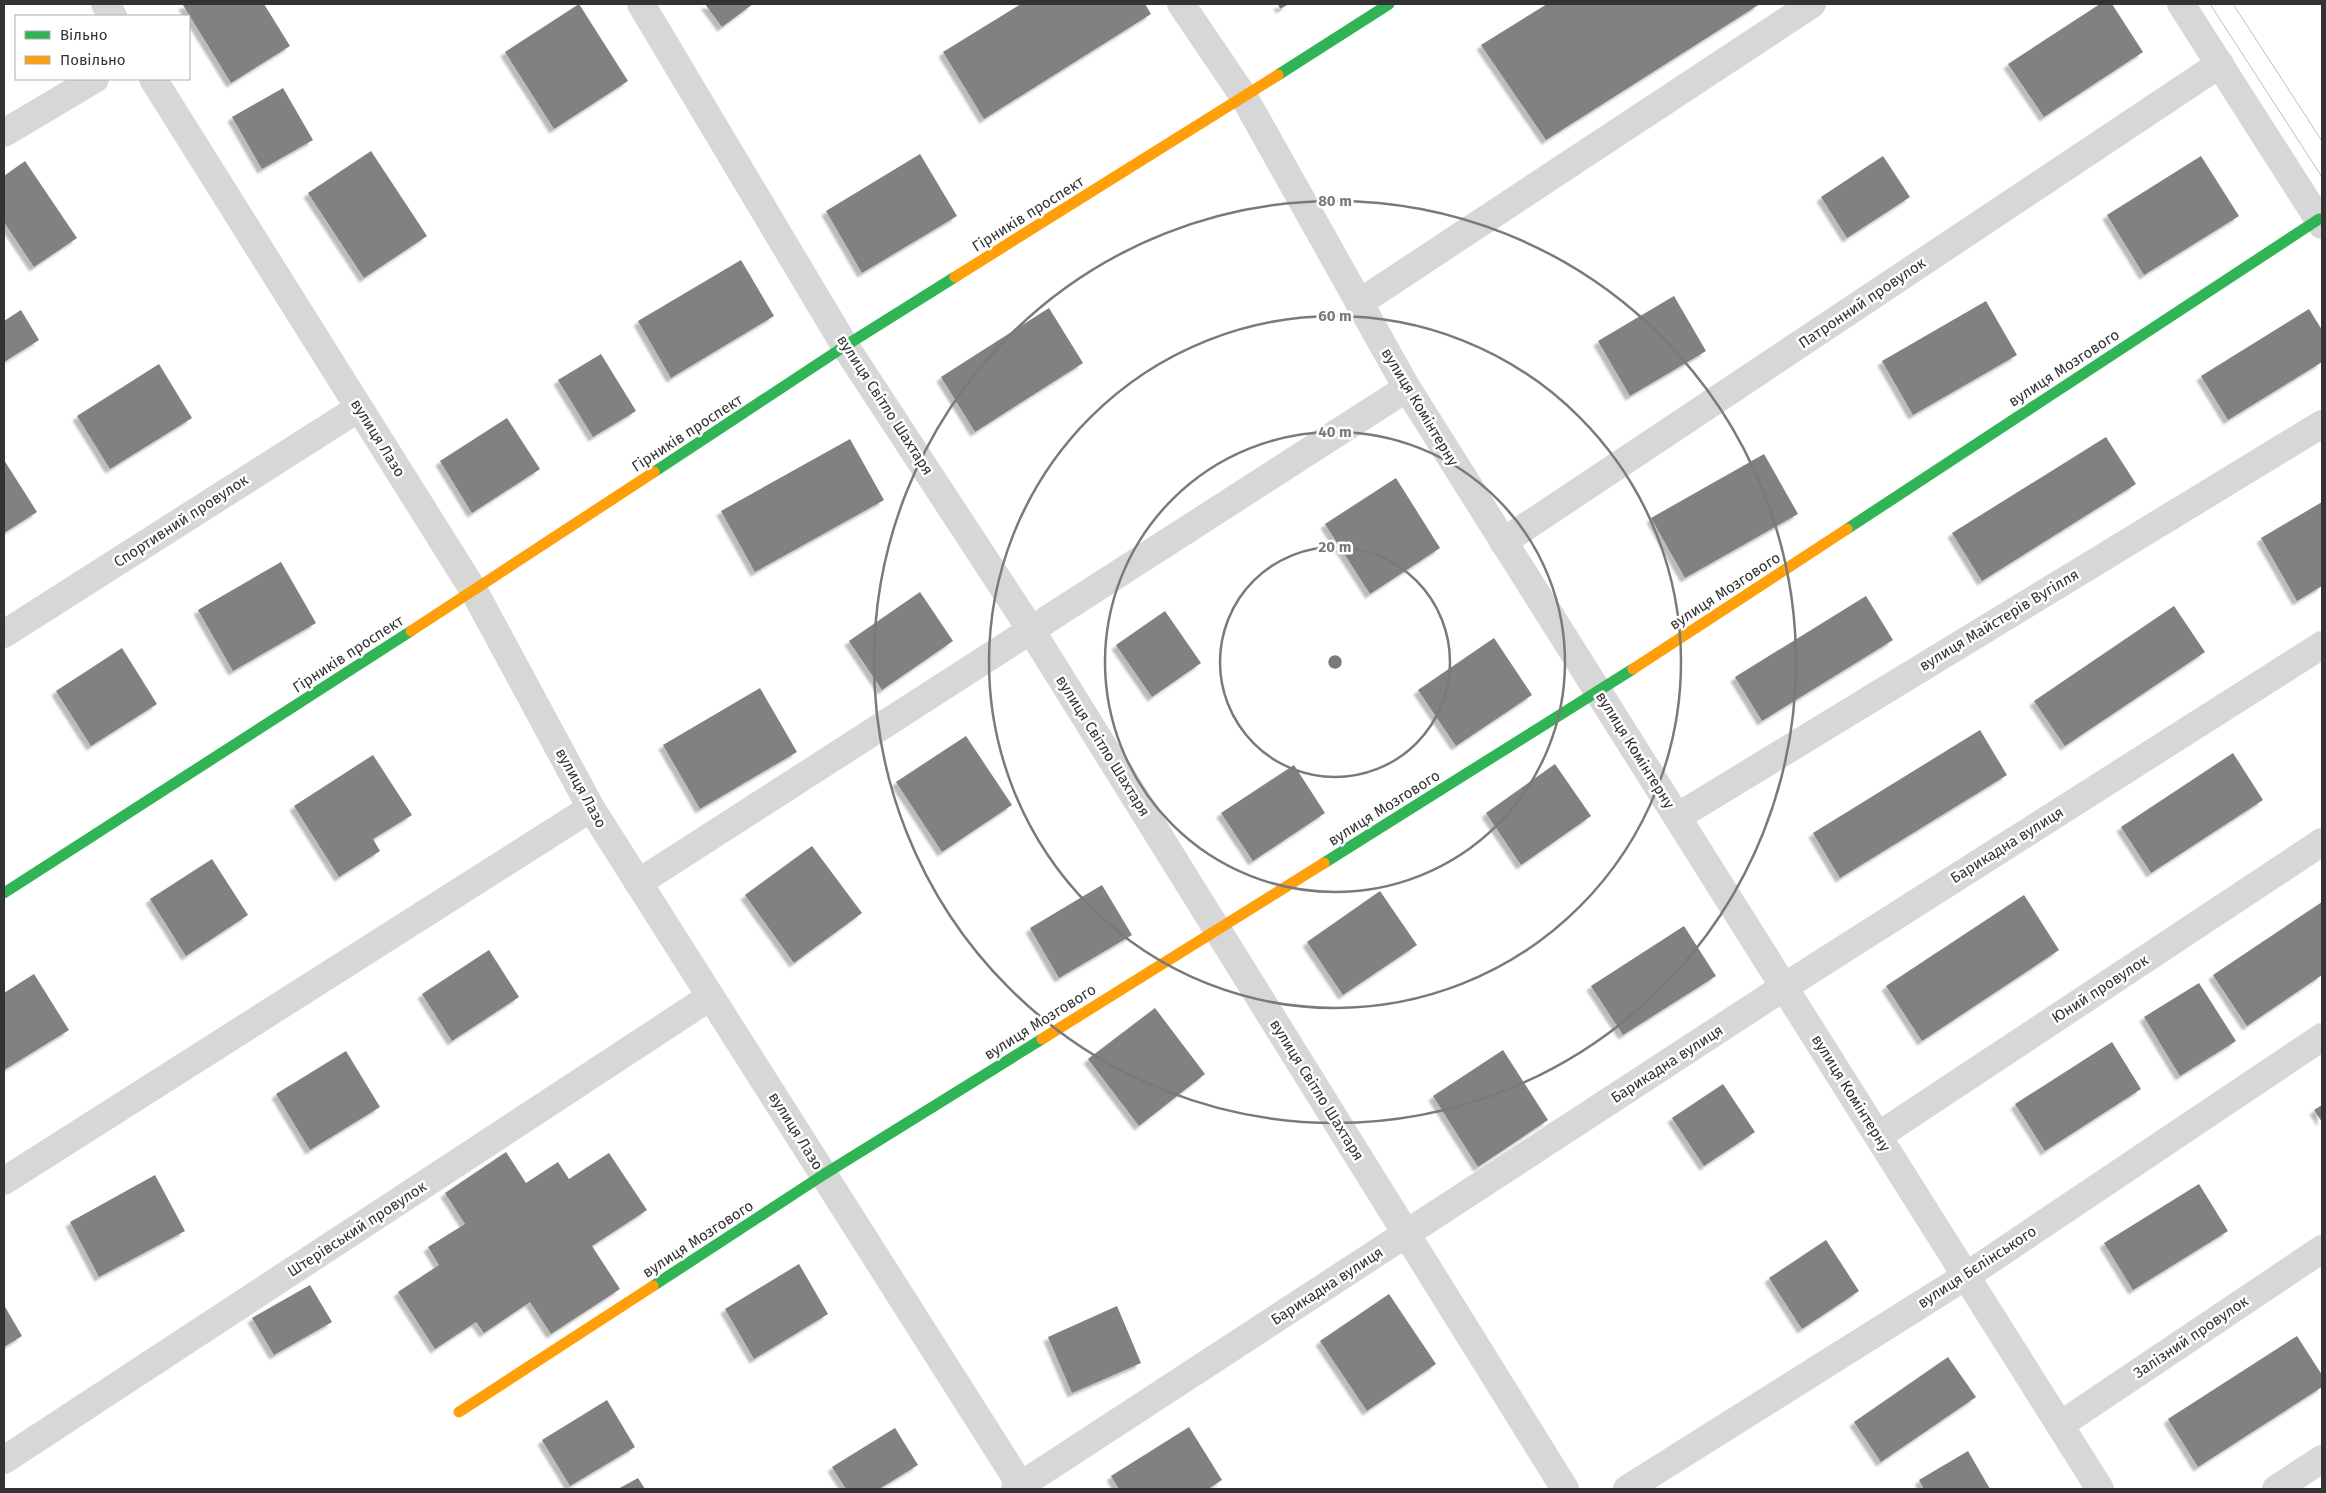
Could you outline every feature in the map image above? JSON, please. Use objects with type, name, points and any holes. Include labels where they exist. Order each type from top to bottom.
[{"type":"street","points":[[105,4],[112,15]]},
{"type":"street","name":"вулиця Світло Шахтаря","points":[[641,4],[845,346],[1032,630],[1565,1489]]},
{"type":"street","name":"вулиця Комінтерну","points":[[1181,4],[1244,97],[1407,388],[2100,1489]]},
{"type":"street","name":"Гірників проспект","points":[[4,893],[474,591],[845,346],[1244,97],[1389,4]]},
{"type":"street","points":[[1359,303],[1812,4]]},
{"type":"street","points":[[2181,4],[2320,222]]},
{"type":"street","name":"Патронний провулок","points":[[1504,542],[2220,64]]},
{"type":"street","points":[[4,133],[93,80]]},
{"type":"street","name":"вулиця Лазо","points":[[154,80],[474,591],[590,808],[824,1175],[1020,1488]]},
{"type":"street","name":"вулиця Мозгового","points":[[459,1412],[824,1175],[1598,692],[2320,222]]},
{"type":"street","points":[[638,883],[1407,388]]},
{"type":"street","name":"Спортивний провулок","points":[[4,634],[359,408]]},
{"type":"street","name":"вулиця Майстерів Вугілля","points":[[1677,817],[2322,424]]},
{"type":"street","name":"Барикадна вулиця","points":[[1020,1488],[1784,987],[2322,645]]},
{"type":"street","points":[[4,1181],[590,808]]},
{"type":"street","name":"Юний провулок","points":[[1878,1136],[2322,842]]},
{"type":"street","name":"Штерівський провулок","points":[[4,1460],[710,997]]},
{"type":"street","name":"вулиця Бєлінського","points":[[1628,1489],[1966,1276],[2322,1037]]},
{"type":"street","name":"Залізний провулок","points":[[2060,1426],[2322,1249]]},
{"type":"street","points":[[2276,1489],[2322,1459]]},
{"type":"building","points":[[264,4],[290,46],[231,83],[183,5]]},
{"type":"building","points":[[579,4],[628,81],[554,129],[505,52]]},
{"type":"building","points":[[705,4],[753,4],[722,27]]},
{"type":"building","points":[[1021,4],[1145,4],[1151,14],[984,119],[943,52]]},
{"type":"building","points":[[1278,4],[1289,4],[1280,9]]},
{"type":"building","points":[[1547,4],[1760,4],[1546,140],[1481,45]]},
{"type":"building","points":[[2100,4],[2112,4],[2143,52],[2044,117],[2008,64]]},
{"type":"building","points":[[283,88],[313,140],[262,169],[232,117]]},
{"type":"building","points":[[371,151],[427,236],[364,278],[308,193]]},
{"type":"building","points":[[920,154],[957,216],[862,273],[826,211]]},
{"type":"building","points":[[1883,156],[1910,197],[1847,238],[1821,197]]},
{"type":"building","points":[[2201,156],[2239,216],[2144,275],[2107,215]]},
{"type":"building","points":[[25,161],[77,238],[34,267],[4,222],[4,176]]},
{"type":"building","points":[[741,260],[774,316],[671,378],[638,321]]},
{"type":"building","points":[[1674,296],[1706,351],[1630,396],[1598,341]]},
{"type":"building","points":[[1986,301],[2017,355],[1913,415],[1882,361]]},
{"type":"building","points":[[1049,308],[1083,363],[975,432],[941,377]]},
{"type":"building","points":[[2309,309],[2322,330],[2322,362],[2228,420],[2201,376]]},
{"type":"building","points":[[21,310],[39,340],[4,362],[4,321]]},
{"type":"building","points":[[601,354],[636,411],[593,437],[558,380]]},
{"type":"building","points":[[159,364],[192,418],[110,469],[77,416]]},
{"type":"building","points":[[507,418],[540,469],[472,513],[440,461]]},
{"type":"building","points":[[2106,437],[2136,484],[1982,581],[1952,533]]},
{"type":"building","points":[[850,439],[884,500],[755,572],[721,511]]},
{"type":"building","points":[[1764,454],[1798,514],[1685,578],[1651,518]]},
{"type":"building","points":[[4,460],[37,512],[4,533]]},
{"type":"building","points":[[1396,478],[1440,548],[1370,594],[1325,524]]},
{"type":"building","points":[[2322,502],[2322,586],[2297,601],[2261,538]]},
{"type":"building","points":[[281,562],[316,623],[233,671],[198,610]]},
{"type":"building","points":[[920,592],[953,641],[882,690],[849,641]]},
{"type":"building","points":[[1866,596],[1893,640],[1762,721],[1735,677]]},
{"type":"building","points":[[2174,606],[2205,652],[2065,746],[2034,701]]},
{"type":"building","points":[[1165,611],[1201,663],[1152,697],[1116,645]]},
{"type":"building","points":[[1494,638],[1532,695],[1456,746],[1418,690]]},
{"type":"building","points":[[122,648],[157,704],[91,746],[56,691]]},
{"type":"building","points":[[760,688],[797,752],[700,809],[663,745]]},
{"type":"building","points":[[1980,730],[2007,775],[1840,878],[1813,833]]},
{"type":"building","points":[[966,736],[1012,805],[942,852],[896,782]]},
{"type":"building","points":[[2233,753],[2263,800],[2151,873],[2121,827]]},
{"type":"building","points":[[373,755],[412,815],[373,839],[380,851],[339,877],[294,806]]},
{"type":"building","points":[[1555,764],[1591,816],[1521,865],[1486,813]]},
{"type":"building","points":[[1294,765],[1325,813],[1253,861],[1221,813]]},
{"type":"building","points":[[812,846],[862,913],[794,963],[745,895]]},
{"type":"building","points":[[212,859],[248,915],[186,956],[150,899]]},
{"type":"building","points":[[1102,885],[1132,935],[1059,978],[1030,928]]},
{"type":"building","points":[[1380,891],[1417,945],[1343,995],[1307,942]]},
{"type":"building","points":[[2024,895],[2059,950],[1922,1041],[1886,986]]},
{"type":"building","points":[[2322,902],[2322,975],[2247,1026],[2213,975]]},
{"type":"building","points":[[1684,926],[1716,976],[1623,1035],[1591,986]]},
{"type":"building","points":[[489,950],[519,997],[452,1041],[422,994]]},
{"type":"building","points":[[34,974],[69,1030],[4,1070],[4,993]]},
{"type":"building","points":[[2199,983],[2236,1041],[2180,1076],[2144,1017]]},
{"type":"building","points":[[1155,1008],[1205,1074],[1139,1126],[1088,1059]]},
{"type":"building","points":[[2112,1042],[2141,1089],[2045,1151],[2015,1104]]},
{"type":"building","points":[[1503,1050],[1548,1120],[1478,1167],[1433,1096]]},
{"type":"building","points":[[346,1051],[380,1107],[310,1150],[276,1094]]},
{"type":"building","points":[[1723,1084],[1755,1132],[1704,1166],[1672,1118]]},
{"type":"building","points":[[2322,1105],[2322,1122],[2314,1110]]},
{"type":"building","points":[[506,1152],[526,1183],[558,1162],[569,1179],[609,1153],[647,1210],[592,1246],[620,1289],[551,1334],[530,1302],[484,1333],[476,1322],[435,1349],[398,1292],[439,1265],[428,1247],[465,1224],[445,1193]]},
{"type":"building","points":[[155,1175],[185,1231],[99,1277],[70,1222]]},
{"type":"building","points":[[2199,1184],[2228,1231],[2133,1290],[2104,1243]]},
{"type":"building","points":[[1826,1240],[1859,1291],[1802,1329],[1769,1278]]},
{"type":"building","points":[[799,1264],[828,1314],[754,1359],[725,1309]]},
{"type":"building","points":[[310,1285],[332,1322],[274,1355],[252,1318]]},
{"type":"building","points":[[1389,1294],[1436,1364],[1367,1411],[1320,1341]]},
{"type":"building","points":[[4,1305],[22,1336],[4,1347]]},
{"type":"building","points":[[1117,1306],[1141,1363],[1072,1393],[1048,1337]]},
{"type":"building","points":[[2297,1336],[2322,1375],[2322,1387],[2198,1467],[2168,1419]]},
{"type":"building","points":[[1948,1357],[1976,1397],[1881,1462],[1854,1422]]},
{"type":"building","points":[[607,1400],[635,1447],[570,1486],[542,1440]]},
{"type":"building","points":[[1189,1427],[1222,1480],[1208,1489],[1119,1489],[1111,1476]]},
{"type":"building","points":[[895,1428],[918,1465],[879,1489],[846,1489],[832,1467]]},
{"type":"building","points":[[1968,1451],[1990,1489],[1924,1489],[1919,1480]]},
{"type":"building","points":[[638,1478],[645,1489],[618,1489]]},
{"type":"tram line","points":[[2210,4],[2322,177]]},
{"type":"tram line","points":[[2233,4],[2322,141]]},
{"type":"traffic: fast","points":[[1278,75],[1389,4]]},
{"type":"traffic: fast","points":[[1847,529],[2319,219]]},
{"type":"traffic: fast","points":[[654,472],[845,346],[955,277]]},
{"type":"traffic: fast","points":[[4,893],[411,631]]},
{"type":"traffic: fast","points":[[1324,863],[1633,669]]},
{"type":"traffic: fast","points":[[653,1286],[823,1175],[1042,1039]]},
{"type":"traffic: slow","points":[[955,277],[1278,75]]},
{"type":"traffic: slow","points":[[411,631],[654,472]]},
{"type":"traffic: slow","points":[[1633,669],[1847,529]]},
{"type":"traffic: slow","points":[[1042,1039],[1324,863]]},
{"type":"traffic: slow","points":[[459,1412],[653,1286]]}]
